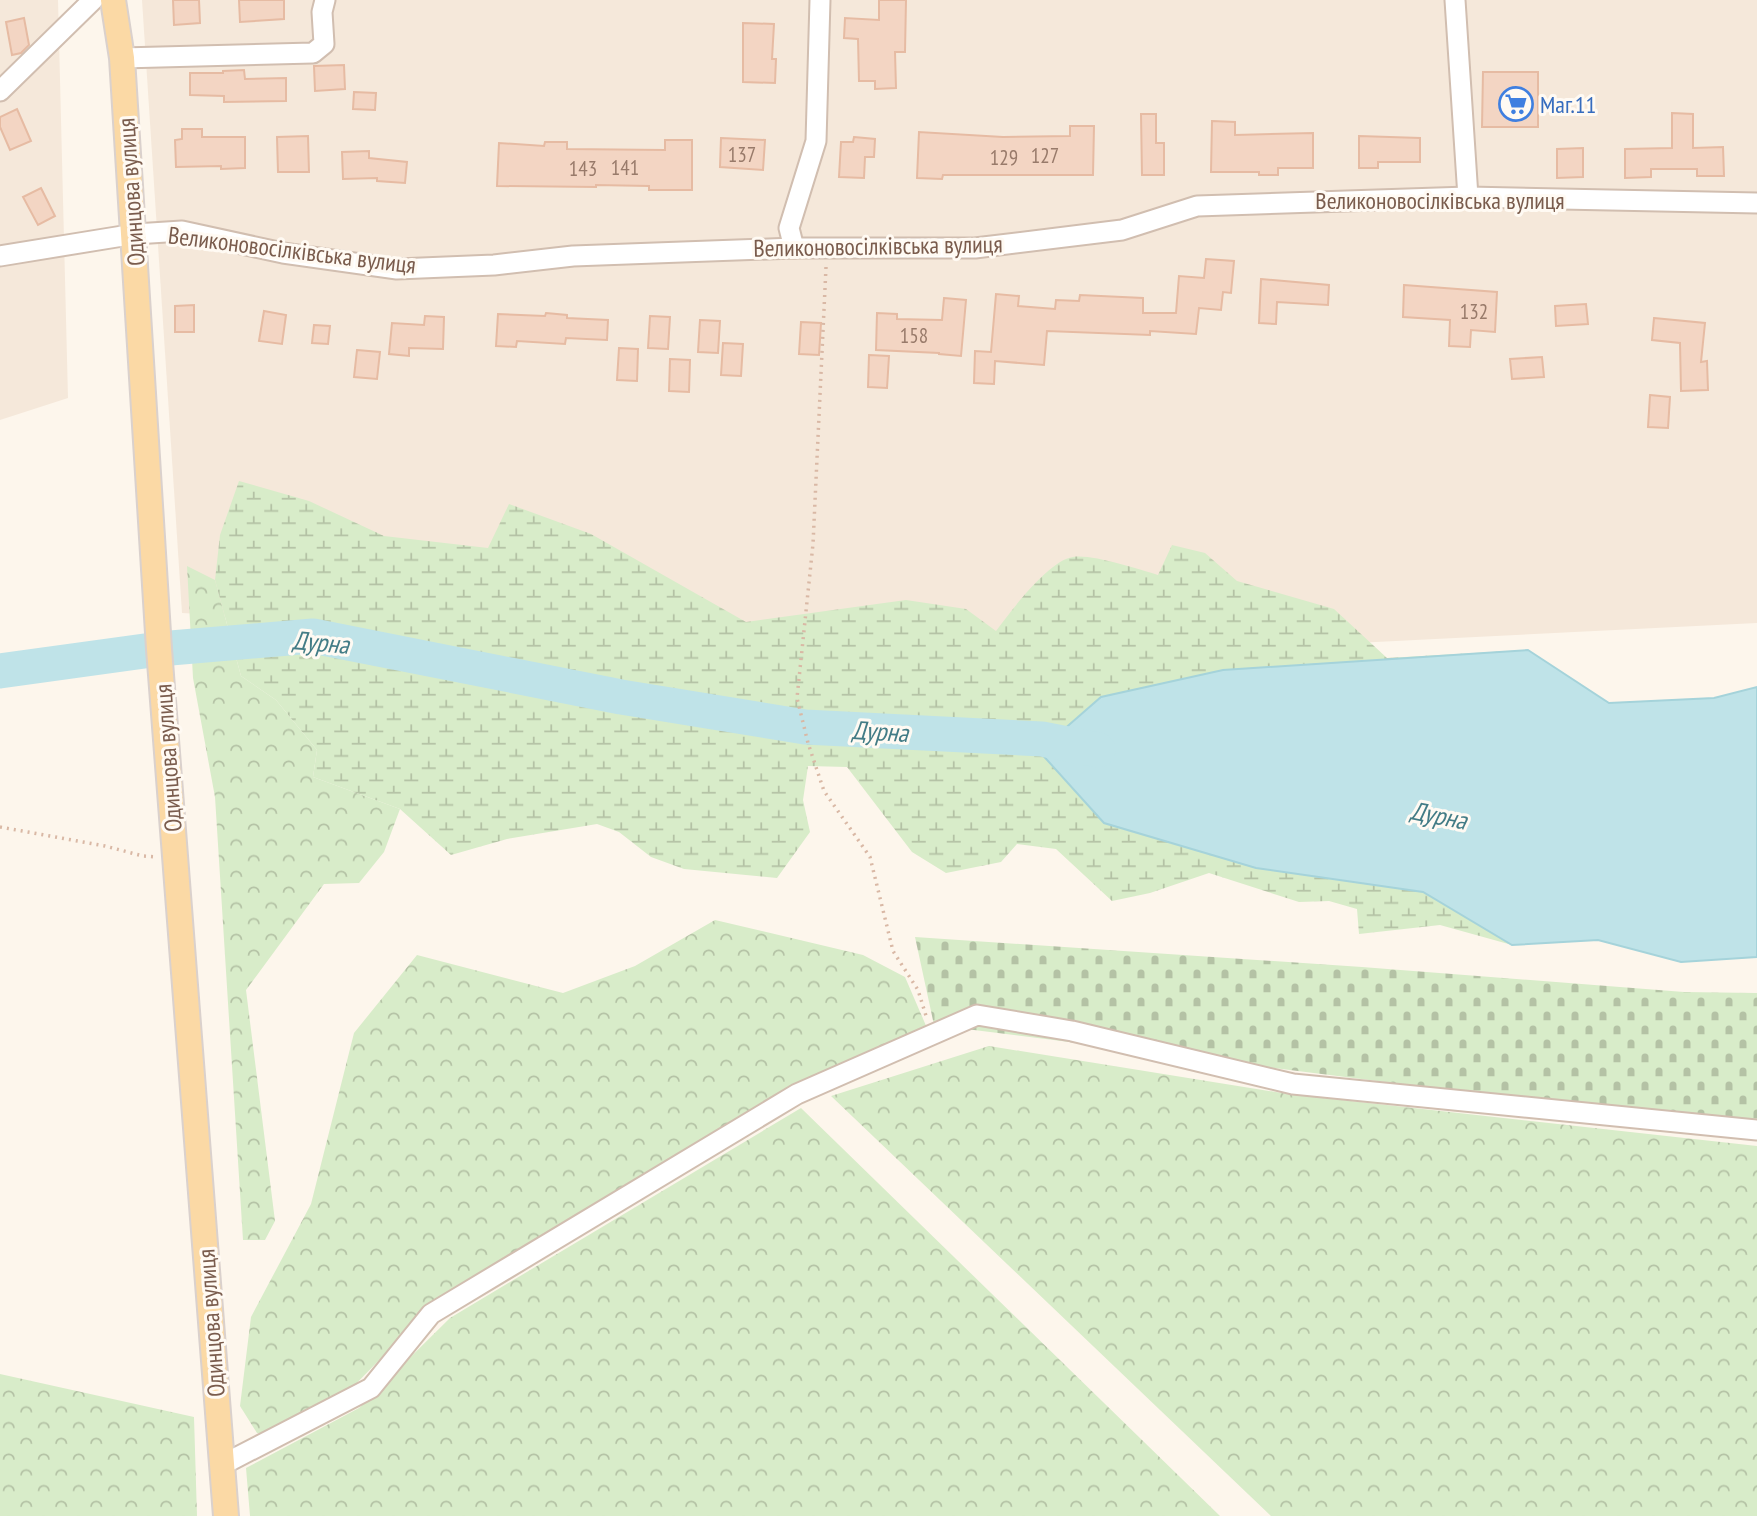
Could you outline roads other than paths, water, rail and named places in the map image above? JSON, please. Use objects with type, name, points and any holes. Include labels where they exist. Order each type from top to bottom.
[{"type":"main road","name":"Одинцова вулиця","points":[[113,0],[122,58],[159,649],[226,1516]]},
{"type":"street","points":[[0,91],[93,0]]},
{"type":"street","points":[[122,58],[313,53],[324,44],[322,12],[325,0]]},
{"type":"street","points":[[794,247],[789,228],[816,141],[820,0]]},
{"type":"street","points":[[1455,0],[1468,197]]},
{"type":"street","name":"Великоновосілківська вулиця","points":[[0,256],[135,234],[182,230],[283,253],[397,269],[494,265],[573,256],[794,247],[975,248],[1122,230],[1197,205],[1468,197],[1757,203]]},
{"type":"street","points":[[222,1465],[371,1388],[431,1314],[797,1094],[977,1015],[1072,1031],[1293,1084],[1757,1130]]},
{"type":"water","points":[[1528,650],[1609,703],[1714,698],[1757,687],[1757,957],[1681,962],[1598,940],[1512,945],[1423,892],[1256,868],[1104,823],[1039,751],[1101,697],[1223,670]]},
{"type":"waterway","name":"Дурна","points":[[0,671],[159,649],[313,636],[621,697],[805,727],[1042,739],[1098,750]]},
{"type":"place","name":"Маг.11","points":[[1516,104]]}]
